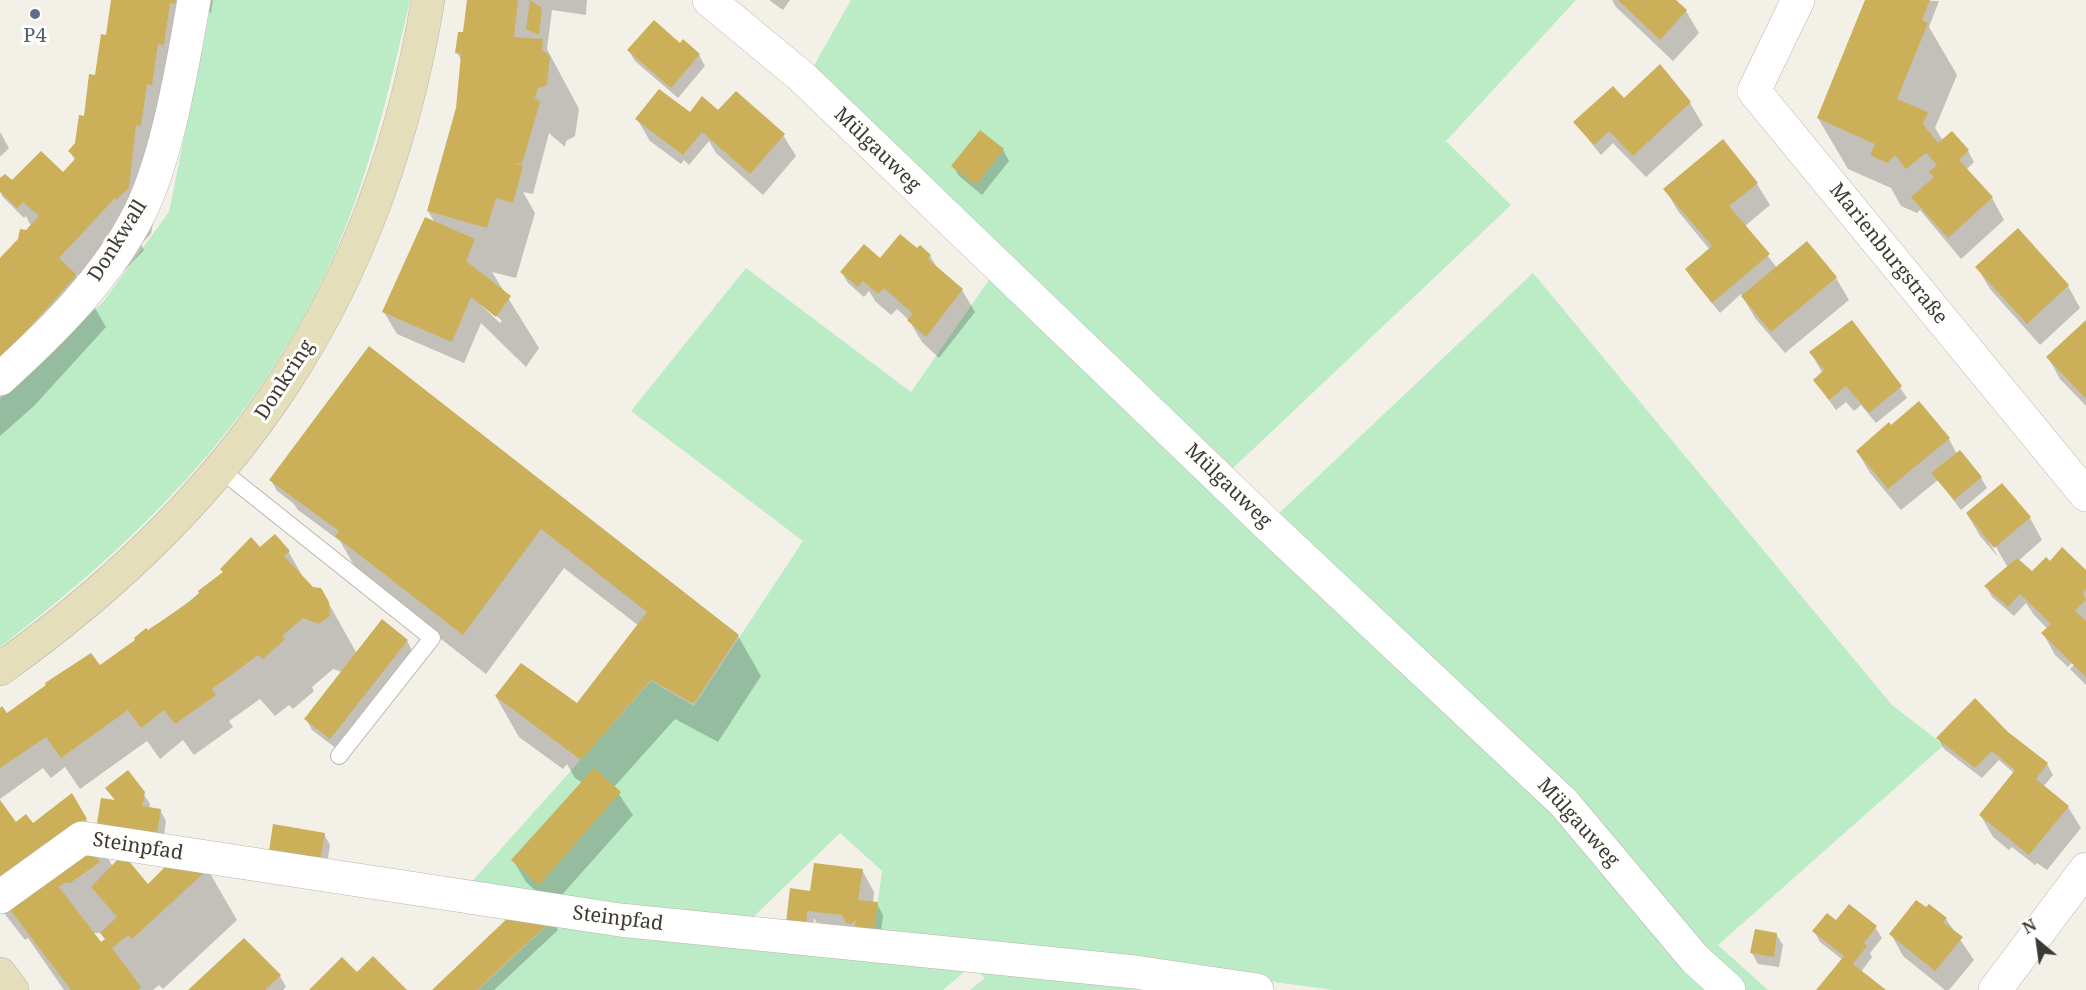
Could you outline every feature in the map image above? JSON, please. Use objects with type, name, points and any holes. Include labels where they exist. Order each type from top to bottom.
[{"type":"main road","name":"Donkring","points":[[0,669],[108,585],[145,550],[221,470],[284,387],[330,306],[356,252],[396,136],[428,0]]},
{"type":"main road","points":[[0,974],[12,990]]},
{"type":"street","name":"Donkwall","points":[[0,379],[61,320],[97,278],[140,212],[152,181],[167,128],[195,0]]},
{"type":"street","name":"Mülgauweg","points":[[709,0],[802,77],[1269,526],[1564,803],[1695,959],[1729,990]]},
{"type":"street","name":"Marienburgstraße","points":[[1798,0],[1754,91],[2086,495]]},
{"type":"street","name":"Steinpfad","points":[[0,897],[82,838],[620,920],[1135,972],[1257,990]]},
{"type":"street","points":[[1995,990],[2086,869]]},
{"type":"lane","points":[[221,470],[432,638],[339,756]]},
{"type":"green space","points":[[212,0],[410,0],[388,92],[361,184],[339,243],[310,304],[277,362],[239,416],[197,468],[151,516],[53,606],[0,647],[0,399],[103,302],[169,212]]},
{"type":"green space","points":[[851,0],[1576,0],[1446,141],[1511,205],[1228,473],[811,71]]},
{"type":"green space","points":[[746,268],[911,392],[993,274],[1554,811],[1710,990],[1334,990],[1130,963],[873,938],[882,871],[840,833],[744,926],[467,887],[651,681],[694,706],[803,541],[631,411]]},
{"type":"green space","points":[[1533,273],[1892,705],[1944,745],[1718,945],[1768,990],[1745,990],[1707,956],[1274,518]]},
{"type":"green space","points":[[555,918],[971,966],[943,990],[478,990]]},
{"type":"green space","points":[[977,971],[1130,980],[1140,990],[970,990],[985,978]]},
{"type":"building","points":[[111,0],[176,0],[175,4],[170,3],[164,45],[158,44],[152,85],[147,84],[141,126],[136,125],[129,188],[116,200],[115,198],[59,258],[77,275],[0,360],[0,258],[18,239],[20,229],[26,230],[39,216],[23,202],[17,208],[0,192],[0,178],[5,174],[12,180],[41,151],[63,172],[76,158],[68,151],[75,143],[79,115],[84,116],[89,74],[95,75],[101,34],[106,35]]},
{"type":"building","points":[[467,0],[518,0],[514,37],[543,39],[542,50],[550,56],[547,85],[537,89],[536,97],[532,96],[540,102],[522,164],[514,163],[523,166],[513,203],[496,198],[487,228],[427,211],[456,108],[461,54],[455,53],[458,32],[463,32]]},
{"type":"building","points":[[530,0],[542,8],[539,35],[526,29]]},
{"type":"building","points":[[1618,0],[1676,0],[1687,10],[1660,40]]},
{"type":"building","points":[[1865,0],[1930,0],[1922,20],[1928,23],[1897,99],[1928,112],[1923,124],[1938,143],[1952,131],[1969,150],[1959,160],[1993,197],[1948,238],[1911,197],[1934,177],[1929,172],[1937,165],[1926,153],[1906,169],[1895,155],[1887,163],[1870,155],[1875,144],[1817,118]]},
{"type":"building","points":[[654,20],[680,43],[683,39],[700,54],[671,88],[627,50]]},
{"type":"building","points":[[1660,64],[1691,102],[1633,156],[1609,131],[1594,145],[1573,122],[1613,86],[1624,98]]},
{"type":"building","points":[[659,89],[690,112],[702,96],[718,110],[736,91],[785,134],[750,174],[702,132],[683,155],[635,119]]},
{"type":"building","points":[[980,130],[1004,149],[976,185],[951,166]]},
{"type":"building","points":[[1723,139],[1758,183],[1729,206],[1770,254],[1712,303],[1685,269],[1712,246],[1663,189]]},
{"type":"building","points":[[425,217],[475,239],[466,261],[511,296],[496,317],[471,297],[452,342],[382,312]]},
{"type":"building","points":[[2018,228],[2069,285],[2027,324],[1975,267]]},
{"type":"building","points":[[900,234],[917,248],[920,245],[931,255],[928,259],[963,289],[926,337],[907,320],[913,314],[884,288],[878,294],[863,281],[858,287],[840,272],[864,244],[880,258]]},
{"type":"building","points":[[1807,241],[1837,277],[1771,332],[1741,296]]},
{"type":"building","points":[[1852,320],[1902,386],[1869,413],[1846,386],[1829,400],[1813,380],[1824,370],[1809,352]]},
{"type":"building","points":[[2086,320],[2086,399],[2046,357]]},
{"type":"building","points":[[369,346],[739,635],[695,702],[692,703],[651,680],[581,760],[495,696],[521,663],[577,703],[647,612],[541,529],[463,635],[335,536],[339,531],[269,480]]},
{"type":"building","points":[[1919,401],[1950,438],[1888,489],[1856,451],[1889,422],[1891,425]]},
{"type":"building","points":[[1960,450],[1982,477],[1954,500],[1931,473]]},
{"type":"building","points":[[2002,483],[2031,517],[1994,548],[1966,513]]},
{"type":"building","points":[[275,534],[290,551],[284,556],[313,587],[321,588],[329,602],[330,616],[319,624],[303,618],[282,636],[285,639],[263,659],[258,655],[212,689],[216,695],[175,724],[164,710],[141,728],[128,710],[61,758],[46,737],[0,768],[0,708],[2,706],[7,713],[46,685],[45,683],[91,653],[100,665],[135,640],[134,638],[146,628],[148,630],[188,603],[199,593],[198,591],[223,572],[220,569],[251,537],[260,547]]},
{"type":"building","points":[[2062,547],[2086,570],[2086,589],[2083,593],[2086,600],[2075,611],[2086,621],[2086,677],[2041,633],[2051,624],[2020,594],[2008,607],[1984,586],[2017,558],[2032,571],[2046,557],[2050,561]]},
{"type":"building","points":[[382,619],[408,640],[330,739],[304,719]]},
{"type":"building","points":[[1975,698],[2008,732],[2048,763],[2036,779],[2069,806],[2029,855],[1979,815],[2015,770],[1992,751],[1975,768],[1936,738]]},
{"type":"building","points":[[594,768],[621,792],[539,885],[511,860]]},
{"type":"building","points":[[128,770],[145,792],[142,806],[161,809],[156,839],[97,823],[101,798],[115,800],[105,788]]},
{"type":"building","points":[[72,793],[87,819],[0,885],[0,800],[16,822],[26,814],[33,823]]},
{"type":"building","points":[[273,824],[325,833],[319,866],[268,858]]},
{"type":"building","points":[[89,849],[100,862],[70,883],[66,882],[59,887],[101,942],[105,939],[100,933],[117,917],[91,887],[123,854],[148,884],[170,862],[209,868],[132,939],[128,935],[112,948],[141,987],[138,990],[71,990],[8,907]]},
{"type":"building","points":[[814,863],[863,869],[858,900],[878,902],[873,938],[853,936],[856,920],[851,924],[846,923],[842,915],[807,911],[806,926],[786,923],[790,888],[810,891]]},
{"type":"building","points":[[1916,900],[1926,907],[1929,904],[1947,918],[1943,922],[1963,937],[1935,971],[1889,934]]},
{"type":"building","points":[[1849,904],[1877,926],[1864,943],[1867,946],[1853,964],[1886,990],[1816,990],[1844,956],[1812,931],[1827,913],[1836,920]]},
{"type":"building","points":[[514,912],[553,919],[477,990],[432,990]]},
{"type":"building","points":[[1755,929],[1777,933],[1774,957],[1750,953]]},
{"type":"building","points":[[244,938],[281,975],[265,990],[188,990]]},
{"type":"building","points":[[373,956],[407,990],[309,990],[342,957],[357,972]]},
{"type":"place","name":"P4","points":[[35,14]]}]
